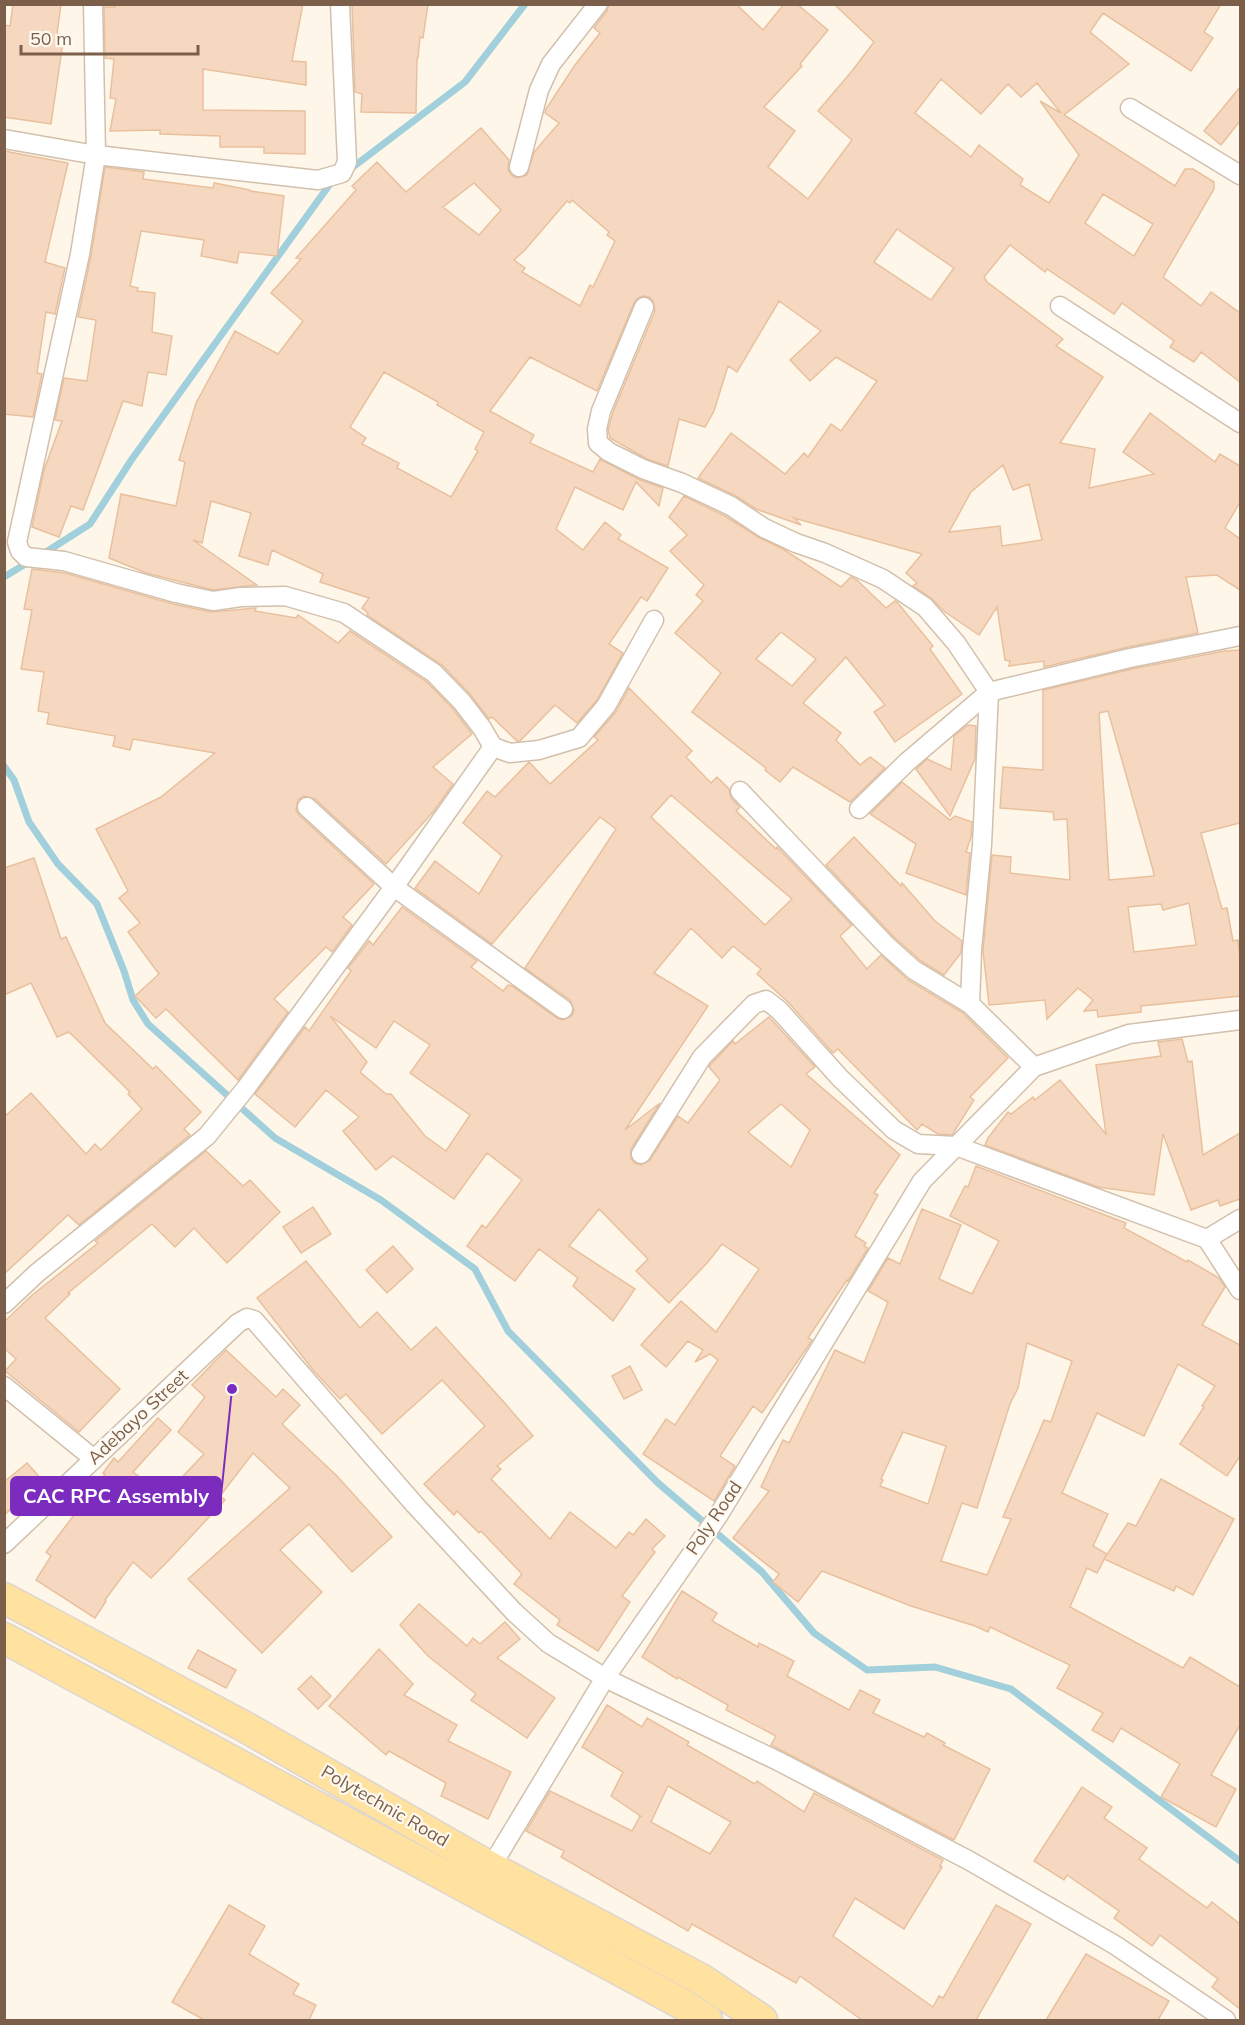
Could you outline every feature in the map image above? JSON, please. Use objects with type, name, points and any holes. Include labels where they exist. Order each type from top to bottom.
[{"type":"main road","name":"Polytechnic Road","points":[[4,1598],[247,1728],[490,1867],[701,1979],[762,2020]]},
{"type":"main road","points":[[54,1665],[71,1634]]},
{"type":"main road","name":"Polytechnic Road","points":[[4,1638],[684,2005],[707,2020]]},
{"type":"street","points":[[93,4],[96,155],[80,254],[17,542],[20,551],[26,557],[64,561],[213,601],[241,597],[285,596],[344,613],[434,674],[462,702],[494,747],[510,753],[539,750],[579,738],[606,706],[654,620]]},
{"type":"street","points":[[4,139],[96,155],[318,180],[342,173],[347,162],[340,4]]},
{"type":"street","points":[[519,167],[539,90],[551,64],[598,4]]},
{"type":"street","points":[[1130,108],[1240,175]]},
{"type":"street","points":[[1060,306],[1240,423]]},
{"type":"street","points":[[644,307],[601,411],[597,429],[598,443],[609,452],[643,469],[682,483],[731,506],[764,528],[883,579],[925,607],[956,642],[989,693],[982,844],[972,950],[970,1004]]},
{"type":"street","points":[[859,809],[907,762],[989,693],[1130,658],[1240,636]]},
{"type":"street","points":[[4,1304],[37,1273],[207,1136],[246,1088],[494,747]]},
{"type":"street","points":[[740,791],[886,945],[914,970],[970,1004],[1034,1067],[1129,1034],[1240,1020]]},
{"type":"street","points":[[307,807],[394,886],[563,1010]]},
{"type":"street","points":[[641,1154],[702,1057],[754,1004],[766,1000],[779,1010],[840,1078],[894,1130],[918,1143],[956,1146],[1208,1239],[1240,1290]]},
{"type":"street","name":"Poly Road","points":[[476,1893],[605,1678],[718,1516],[922,1181],[1034,1067]]},
{"type":"street","points":[[1208,1239],[1240,1219]]},
{"type":"street","name":"Adebayo Street","points":[[4,1544],[238,1323],[248,1318],[254,1320],[269,1335],[407,1496],[514,1612],[548,1643],[605,1678]]},
{"type":"street","points":[[4,1386],[94,1459]]},
{"type":"street","points":[[605,1678],[778,1761],[970,1861],[1115,1945],[1226,2020]]},
{"type":"building","points":[[13,4],[61,4],[57,34],[64,35],[51,124],[4,117],[4,25],[10,26]]},
{"type":"building","points":[[115,4],[303,4],[292,61],[306,62],[306,85],[203,69],[203,110],[305,111],[305,154],[264,153],[264,147],[220,147],[220,136],[160,134],[160,130],[110,131],[116,99],[110,98],[114,59],[105,58],[104,7],[115,7]]},
{"type":"building","points":[[352,4],[428,4],[423,38],[420,37],[417,58],[416,113],[361,112],[362,94],[355,92]]},
{"type":"building","points":[[609,4],[736,4],[763,30],[784,4],[797,4],[828,30],[800,64],[802,66],[764,107],[795,131],[768,167],[808,199],[852,140],[818,111],[874,42],[834,4],[1221,4],[1204,32],[1213,38],[1191,71],[1103,13],[1090,32],[1129,64],[1064,115],[1175,186],[1185,169],[1193,169],[1214,182],[1214,189],[1163,277],[1201,306],[1211,292],[1240,313],[1240,382],[1201,352],[1194,362],[1170,347],[1174,341],[1122,303],[1114,314],[1047,269],[1045,272],[1010,245],[984,277],[987,282],[1063,339],[1056,346],[1103,377],[1060,443],[1095,449],[1089,488],[1154,474],[1123,452],[1150,413],[1215,462],[1220,454],[1240,466],[1240,502],[1225,528],[1240,539],[1240,590],[1217,575],[1186,577],[1198,633],[1044,667],[1044,661],[1009,666],[1010,661],[1005,660],[997,607],[979,635],[945,612],[931,598],[913,586],[917,583],[906,573],[922,554],[794,518],[801,525],[756,509],[736,496],[698,478],[731,433],[785,474],[804,453],[808,457],[831,424],[841,431],[877,381],[836,357],[810,381],[790,360],[821,331],[779,301],[737,372],[728,366],[714,411],[705,427],[679,419],[668,466],[647,459],[610,438],[608,430],[613,412],[655,311],[653,301],[649,297],[638,298],[634,303],[597,391],[530,357],[490,411],[534,435],[530,443],[593,472],[600,459],[638,479],[663,488],[659,506],[636,482],[623,510],[575,487],[556,529],[583,550],[605,522],[621,535],[618,539],[668,568],[647,601],[641,597],[609,644],[623,653],[597,700],[577,723],[555,705],[520,741],[517,741],[492,717],[489,719],[470,694],[442,665],[367,615],[368,613],[362,608],[369,598],[320,582],[323,574],[272,550],[268,565],[239,556],[251,513],[211,501],[202,543],[193,540],[257,585],[213,590],[146,573],[109,558],[121,494],[176,506],[185,462],[179,460],[196,403],[235,331],[278,354],[303,321],[271,293],[301,259],[296,258],[356,190],[352,186],[377,162],[406,192],[481,128],[509,160],[508,169],[511,175],[517,178],[527,175],[534,152],[559,123],[545,113],[546,109],[575,65],[600,33],[594,28],[607,11]],"holes":[[[941,79],[981,114],[1008,84],[1021,97],[1037,83],[1061,113],[1040,101],[1079,155],[1049,203],[1020,185],[1023,179],[979,145],[971,157],[915,113]],[[474,183],[501,210],[479,235],[443,207]],[[1103,194],[1153,224],[1134,256],[1085,223]],[[572,200],[609,232],[607,235],[615,241],[593,287],[590,285],[580,306],[522,272],[525,268],[514,260],[567,201],[570,203]],[[897,229],[954,268],[931,300],[874,262]],[[384,372],[438,402],[437,405],[484,432],[475,449],[478,451],[451,497],[397,468],[399,463],[362,444],[366,438],[350,427]],[[1003,465],[1013,490],[1029,484],[1042,540],[1002,546],[1000,526],[949,532],[971,492]]]},
{"type":"building","points":[[1240,87],[1240,121],[1221,145],[1204,131]]},
{"type":"building","points":[[4,151],[68,163],[45,262],[65,268],[55,314],[46,312],[37,373],[42,374],[33,417],[4,414]]},
{"type":"building","points":[[105,167],[144,172],[143,179],[213,188],[214,183],[284,196],[277,256],[239,252],[237,263],[201,256],[204,240],[141,231],[130,286],[138,288],[137,291],[155,293],[152,332],[172,336],[166,375],[148,372],[142,406],[123,401],[83,510],[71,506],[59,537],[32,527],[44,470],[62,421],[55,420],[64,378],[87,381],[96,320],[78,317],[91,256]]},
{"type":"building","points":[[684,496],[783,549],[841,587],[851,577],[886,608],[895,601],[897,602],[933,646],[930,649],[962,694],[895,742],[874,712],[885,705],[846,657],[803,703],[841,733],[836,740],[860,765],[870,757],[885,768],[850,802],[793,767],[780,782],[765,770],[766,768],[692,712],[721,673],[675,633],[703,601],[696,595],[704,585],[670,551],[687,535],[669,517]],"holes":[[[781,632],[816,659],[792,686],[756,659]]]},
{"type":"building","points":[[32,569],[65,573],[173,604],[211,612],[256,608],[255,611],[296,618],[298,615],[338,643],[350,631],[427,682],[453,709],[472,734],[433,767],[453,784],[433,812],[386,864],[315,799],[304,796],[298,800],[296,810],[299,815],[374,884],[343,917],[352,925],[332,952],[326,947],[274,999],[288,1012],[238,1080],[166,1009],[156,1018],[135,996],[159,974],[128,932],[140,923],[119,898],[128,891],[96,829],[161,797],[215,753],[133,739],[130,750],[113,746],[115,736],[47,724],[49,713],[38,711],[44,672],[21,669],[32,610],[24,609]]},
{"type":"building","points":[[1240,650],[1240,823],[1201,833],[1222,909],[1227,908],[1233,941],[1238,940],[1240,996],[1141,1006],[1141,1012],[1098,1017],[1097,1010],[1084,1011],[1093,1000],[1078,988],[1047,1019],[1045,1000],[989,1005],[983,951],[992,855],[1011,857],[1010,873],[1070,880],[1067,819],[1054,820],[1053,812],[1000,808],[1003,767],[1043,770],[1043,690],[1224,651]],"holes":[[[1108,711],[1153,870],[1154,876],[1109,880],[1099,713]],[[1189,903],[1196,945],[1134,952],[1128,907],[1161,904],[1163,910]]]},
{"type":"building","points":[[629,688],[692,751],[686,757],[711,783],[717,777],[729,789],[731,798],[740,807],[736,811],[776,849],[777,847],[852,925],[840,936],[867,969],[881,955],[908,980],[963,1013],[1008,1058],[970,1097],[974,1100],[952,1135],[938,1134],[922,1124],[917,1130],[838,1049],[833,1053],[788,1002],[757,974],[761,969],[733,946],[722,958],[691,928],[654,973],[708,1006],[625,1130],[660,1103],[631,1149],[631,1159],[635,1163],[641,1165],[650,1160],[678,1116],[688,1123],[720,1080],[709,1067],[711,1064],[733,1041],[735,1044],[769,1017],[815,1067],[806,1074],[900,1155],[874,1193],[878,1195],[855,1236],[866,1243],[864,1246],[868,1248],[808,1338],[812,1340],[762,1413],[753,1406],[720,1456],[735,1466],[714,1501],[643,1454],[666,1419],[675,1425],[718,1360],[710,1354],[695,1362],[703,1350],[688,1341],[666,1367],[641,1345],[681,1301],[716,1332],[759,1269],[722,1244],[669,1303],[636,1271],[648,1259],[599,1209],[569,1246],[635,1289],[613,1321],[573,1286],[578,1278],[539,1249],[515,1281],[467,1246],[482,1225],[486,1228],[522,1180],[487,1153],[454,1199],[393,1156],[376,1170],[343,1131],[359,1117],[326,1090],[295,1127],[255,1094],[305,1027],[309,1031],[351,971],[348,968],[369,941],[373,945],[402,907],[477,961],[471,967],[503,991],[508,985],[512,986],[557,1018],[562,1020],[572,1016],[574,1010],[570,1000],[525,968],[616,829],[600,817],[492,944],[415,888],[435,861],[479,894],[502,856],[463,823],[487,791],[495,797],[529,762],[550,784],[598,740],[594,737],[615,713]],"holes":[[[671,795],[792,899],[765,925],[651,817]],[[330,1016],[376,1048],[394,1021],[430,1045],[410,1073],[470,1115],[446,1151],[425,1136],[391,1094],[386,1094],[360,1072],[367,1062]],[[781,1104],[810,1130],[791,1167],[748,1132]]]},
{"type":"building","points":[[968,725],[976,726],[975,759],[950,816],[916,769],[927,759],[951,770],[954,736]]},
{"type":"building","points":[[902,782],[950,820],[955,816],[972,822],[971,837],[966,852],[970,853],[966,895],[906,873],[916,844],[870,814]]},
{"type":"building","points":[[854,837],[901,886],[902,883],[935,921],[962,941],[961,953],[944,975],[921,961],[894,937],[826,865]]},
{"type":"building","points":[[34,858],[61,939],[66,937],[105,1023],[153,1069],[156,1066],[201,1112],[184,1129],[190,1135],[79,1225],[68,1215],[4,1274],[4,1117],[31,1093],[86,1154],[95,1144],[101,1150],[142,1109],[128,1094],[130,1092],[69,1032],[57,1037],[31,983],[4,995],[4,868]]},
{"type":"building","points":[[1182,1039],[1188,1062],[1192,1061],[1203,1155],[1240,1133],[1240,1199],[1220,1206],[1218,1200],[1191,1210],[1163,1134],[1154,1195],[1098,1187],[985,1145],[1008,1112],[1011,1114],[1033,1097],[1035,1100],[1060,1080],[1106,1134],[1096,1065],[1161,1056],[1158,1042]]},
{"type":"building","points":[[206,1151],[243,1186],[250,1180],[280,1212],[227,1263],[194,1228],[175,1247],[152,1224],[68,1293],[70,1294],[45,1318],[120,1389],[79,1432],[5,1371],[16,1359],[4,1348],[4,1322],[31,1296],[98,1243],[95,1241]]},
{"type":"building","points":[[976,1166],[1126,1223],[1124,1228],[1219,1278],[1225,1287],[1202,1325],[1240,1345],[1240,1456],[1227,1476],[1180,1444],[1215,1386],[1178,1364],[1144,1436],[1097,1413],[1062,1493],[1108,1514],[1093,1546],[1107,1554],[1097,1573],[1087,1568],[1070,1607],[1183,1668],[1190,1657],[1240,1687],[1240,1725],[1211,1775],[1236,1789],[1216,1827],[1161,1797],[1180,1764],[1121,1728],[1113,1742],[1092,1730],[1103,1713],[1057,1688],[1070,1665],[990,1627],[988,1632],[911,1606],[822,1571],[798,1602],[773,1582],[779,1574],[733,1538],[769,1491],[761,1487],[783,1440],[789,1443],[835,1350],[864,1363],[888,1302],[868,1291],[888,1258],[900,1264],[922,1209],[961,1225],[939,1279],[972,1294],[999,1241],[950,1216],[965,1186],[968,1187]],"holes":[[[1027,1343],[1072,1361],[1051,1422],[1044,1420],[1003,1517],[1011,1519],[987,1575],[941,1561],[962,1503],[977,1508],[1010,1404],[1018,1388]],[[903,1432],[946,1446],[928,1504],[880,1486],[883,1480],[881,1479]]]},
{"type":"building","points":[[313,1207],[331,1234],[301,1253],[283,1227]]},
{"type":"building","points":[[393,1246],[413,1269],[387,1293],[366,1270]]},
{"type":"building","points":[[306,1261],[360,1328],[377,1312],[411,1350],[436,1327],[503,1401],[533,1436],[497,1466],[501,1469],[491,1479],[550,1539],[570,1512],[616,1548],[629,1532],[633,1535],[646,1519],[665,1536],[652,1549],[655,1552],[622,1596],[630,1602],[598,1651],[557,1625],[560,1620],[514,1584],[522,1574],[481,1531],[479,1533],[457,1511],[454,1515],[424,1484],[485,1426],[442,1380],[382,1434],[346,1394],[340,1399],[313,1370],[257,1298]]},
{"type":"building","points":[[226,1350],[276,1397],[283,1389],[300,1405],[282,1424],[337,1476],[392,1537],[352,1572],[309,1524],[280,1550],[322,1592],[262,1653],[188,1579],[290,1488],[253,1453],[220,1496],[225,1500],[170,1559],[151,1578],[133,1562],[105,1600],[95,1618],[36,1580],[51,1556],[46,1552],[105,1474],[103,1473],[114,1458],[118,1462],[158,1418],[171,1430],[133,1472],[165,1495],[204,1454],[178,1432],[205,1397],[192,1385]]},
{"type":"building","points":[[630,1366],[642,1390],[624,1399],[612,1376]]},
{"type":"building","points":[[27,1463],[43,1481],[4,1515],[4,1482]]},
{"type":"building","points":[[1161,1479],[1234,1519],[1193,1595],[1176,1586],[1174,1591],[1104,1559],[1128,1523],[1136,1526]]},
{"type":"building","points":[[682,1591],[717,1613],[712,1621],[758,1647],[759,1643],[794,1661],[787,1676],[849,1710],[860,1690],[880,1700],[873,1713],[924,1737],[927,1733],[945,1743],[943,1745],[990,1769],[954,1840],[771,1745],[776,1736],[726,1710],[728,1705],[678,1677],[677,1679],[642,1657]]},
{"type":"building","points":[[419,1604],[467,1646],[473,1638],[480,1644],[505,1622],[520,1639],[497,1658],[555,1698],[527,1738],[471,1700],[476,1694],[428,1656],[400,1625]]},
{"type":"building","points":[[379,1649],[413,1684],[404,1695],[457,1725],[448,1741],[511,1772],[488,1819],[441,1796],[446,1783],[389,1751],[386,1755],[329,1706]]},
{"type":"building","points":[[198,1650],[236,1670],[226,1688],[188,1668]]},
{"type":"building","points":[[311,1676],[331,1696],[318,1709],[298,1689]]},
{"type":"building","points":[[607,1705],[642,1727],[647,1718],[689,1742],[687,1745],[755,1784],[757,1781],[804,1812],[814,1793],[943,1860],[940,1866],[942,1867],[904,1929],[855,1898],[833,1936],[933,2007],[939,1996],[943,1998],[996,1905],[1031,1924],[976,2020],[862,2020],[800,1976],[796,1983],[692,1924],[688,1931],[561,1857],[564,1851],[526,1831],[550,1791],[632,1831],[640,1816],[642,1817],[611,1796],[623,1772],[582,1747]],"holes":[[[668,1786],[731,1822],[710,1854],[651,1822]]]},
{"type":"building","points":[[1082,1787],[1112,1807],[1104,1818],[1147,1848],[1139,1859],[1207,1908],[1212,1902],[1240,1924],[1240,2009],[1212,1987],[1218,1979],[1160,1935],[1152,1946],[1114,1918],[1119,1911],[1067,1875],[1064,1880],[1034,1861]]},
{"type":"building","points":[[229,1905],[265,1926],[249,1954],[299,1984],[293,1994],[316,2005],[309,2020],[204,2020],[172,2002]]},
{"type":"building","points":[[1086,1954],[1169,2001],[1158,2020],[1046,2020]]},
{"type":"waterway","points":[[349,170],[465,82],[525,4]]},
{"type":"waterway","points":[[46,552],[90,524],[132,459],[335,180]]},
{"type":"waterway","points":[[4,577],[27,563]]},
{"type":"waterway","points":[[4,766],[14,780],[29,822],[58,864],[97,904],[133,1000],[148,1024],[275,1138],[381,1200],[475,1269],[508,1331],[658,1483],[762,1572],[814,1633],[867,1670],[935,1667],[1011,1689],[1240,1861]]},
{"type":"place","name":"CAC RPC Assembly","points":[[232,1389]]}]
